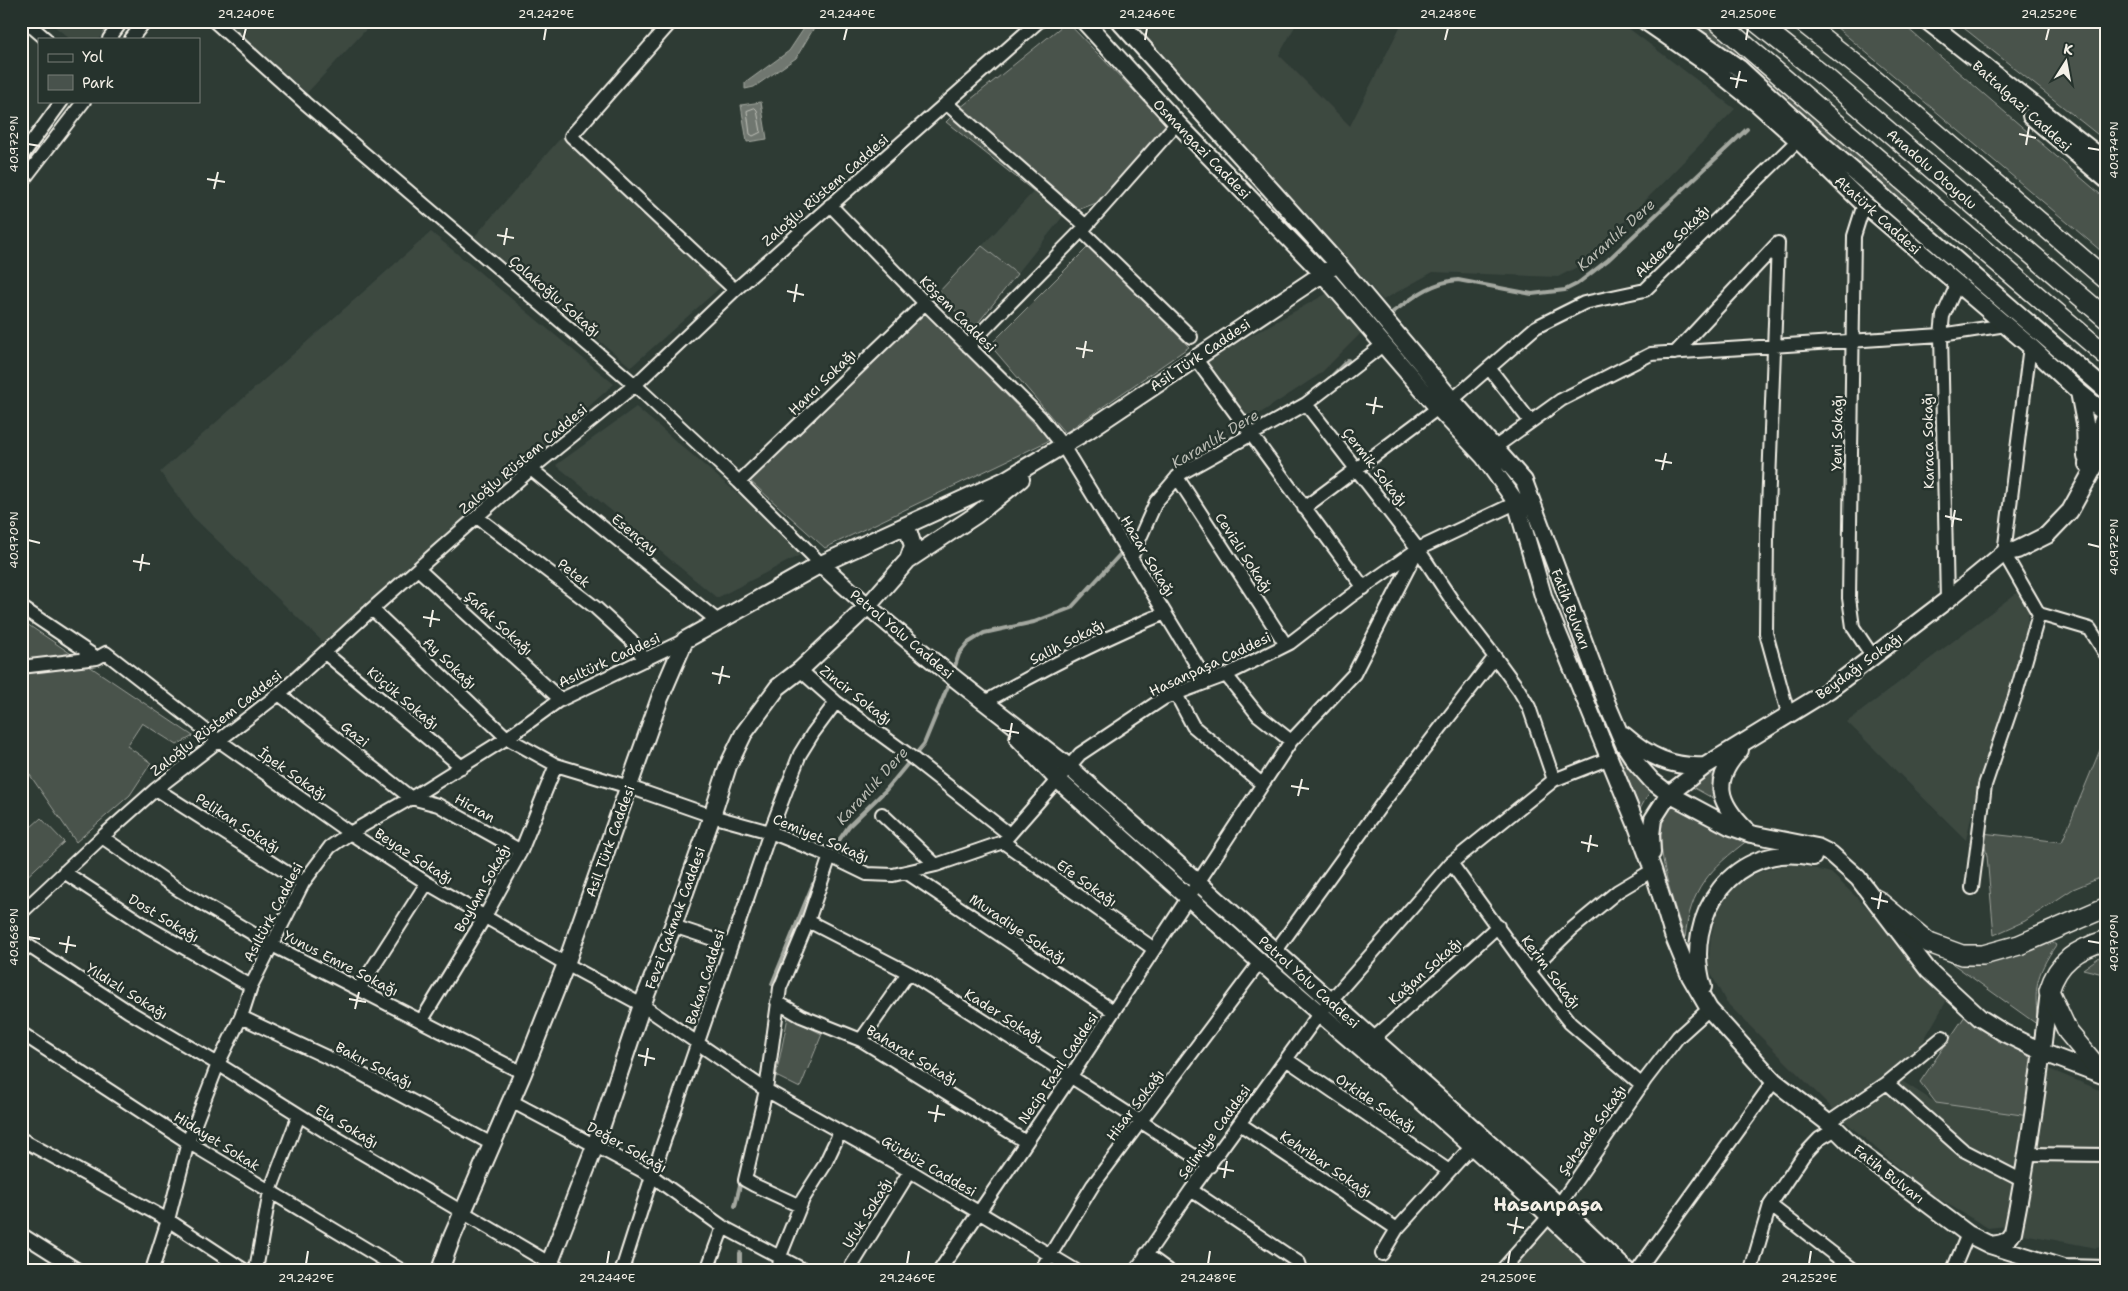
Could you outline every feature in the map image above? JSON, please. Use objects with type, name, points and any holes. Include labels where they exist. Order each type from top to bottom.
[{"type":"highway","points":[[1717,21],[2105,354]]},
{"type":"highway","name":"Anadolu Otoyolu","points":[[1755,21],[1825,77],[2107,319]]},
{"type":"highway","points":[[1802,21],[1864,71],[2107,280]]},
{"type":"highway","points":[[1876,900],[1929,943],[1962,954],[1983,955],[2019,945],[2107,907]]},
{"type":"highway","points":[[2104,1075],[2068,1032],[2049,991],[2054,975],[2061,964],[2092,944],[2107,940]]},
{"type":"main road","name":"Osmangazi Caddesi","points":[[1084,21],[1176,123],[1323,274]]},
{"type":"main road","name":"Osmangazi Caddesi","points":[[1119,21],[1337,262]]},
{"type":"main road","name":"Atatürk Caddesi","points":[[1645,21],[1709,65],[1758,105],[1798,140],[1864,204],[2006,325],[2079,392],[2106,413]]},
{"type":"main road","name":"Atatürk Caddesi","points":[[1672,21],[1739,68],[1821,143],[2107,390]]},
{"type":"main road","name":"Battalgazi Caddesi","points":[[1934,26],[2011,99],[2107,180]]},
{"type":"main road","name":"Battalgazi Caddesi","points":[[1934,26],[2107,162]]},
{"type":"main road","name":"Asil Türk Caddesi","points":[[440,1270],[462,1213],[523,1073],[566,964],[660,698],[685,640],[822,564],[1005,480],[1087,431],[1194,358],[1323,274],[1337,262]]},
{"type":"main road","name":"Fatih Bulvarı","points":[[1337,262],[1445,404]]},
{"type":"main road","name":"Fatih Bulvarı","points":[[1323,274],[1384,344],[1445,404],[1489,452],[1523,499],[1624,744],[1637,764],[1652,781],[1668,794],[1729,826],[1751,834],[1817,847],[1831,854],[1858,878],[1928,970],[1980,1018],[2004,1034],[2043,1052],[2104,1075]]},
{"type":"main road","points":[[2079,392],[2095,465]]},
{"type":"main road","points":[[2095,465],[2106,413]]},
{"type":"main road","points":[[2095,465],[2107,444]]},
{"type":"main road","name":"Asil Türk Caddesi","points":[[867,607],[877,593],[908,560],[976,515],[1063,446]]},
{"type":"main road","name":"Beydağı Sokağı","points":[[1668,794],[1705,766],[1829,690],[1947,600],[2004,553],[2017,550],[2047,535],[2070,511],[2095,465]]},
{"type":"main road","name":"Fatih Bulvarı","points":[[1523,499],[1544,598],[1610,758],[1653,870],[1673,935],[1690,976],[1709,1009],[1774,1081],[1832,1126],[1860,1153],[1968,1234],[1990,1245],[2063,1269],[2107,1268]]},
{"type":"main road","points":[[904,526],[914,546],[908,560]]},
{"type":"main road","name":"Petrol Yolu Caddesi","points":[[822,564],[867,607],[1069,767],[1199,882],[1373,1039],[1554,1210],[1606,1270]]},
{"type":"main road","points":[[877,593],[877,603],[883,620]]},
{"type":"main road","name":"Fevzi Çakmak Caddesi","points":[[553,1268],[642,1005],[673,926],[728,766],[744,733],[778,688],[867,607]]},
{"type":"main road","name":"Petrol Yolu Caddesi","points":[[985,702],[1057,779],[1318,1014],[1472,1146],[1554,1210],[1626,1270]]},
{"type":"main road","points":[[1618,729],[1654,758],[1683,766],[1705,766]]},
{"type":"main road","points":[[1748,740],[1728,763],[1722,781],[1721,793],[1731,815],[1751,834]]},
{"type":"main road","points":[[1653,870],[1651,835],[1653,819],[1668,794]]},
{"type":"main road","name":"Fatih Bulvarı","points":[[1709,1009],[1699,974],[1699,938],[1702,924],[1712,900],[1731,876],[1760,859],[1796,853],[1826,861],[1858,878]]},
{"type":"main road","points":[[1990,1245],[2002,1244],[2009,1240],[2013,1232],[2028,1154],[2043,1052],[2049,991]]},
{"type":"street","points":[[25,21],[45,38]]},
{"type":"street","points":[[110,38],[122,21]]},
{"type":"street","points":[[133,38],[145,21]]},
{"type":"street","name":"Çolakoğlu Sokağı","points":[[214,21],[305,103],[635,384],[739,482],[822,564]]},
{"type":"street","points":[[672,21],[571,136],[735,290]]},
{"type":"street","name":"Zaloğlu Rüstem Caddesi","points":[[21,913],[156,789],[279,694],[531,469],[635,384],[735,290],[1039,21]]},
{"type":"street","points":[[21,157],[61,102]]},
{"type":"street","points":[[21,184],[83,102]]},
{"type":"street","points":[[946,103],[1084,228],[1191,337]]},
{"type":"street","points":[[968,346],[1084,228],[1176,123]]},
{"type":"street","name":"Akdere Sokağı","points":[[1304,508],[1445,404],[1536,327],[1584,303],[1645,290],[1798,140]]},
{"type":"street","name":"Yeni Sokağı","points":[[1864,204],[1854,236],[1849,598],[1853,627],[1873,657]]},
{"type":"street","name":"Köşem Caddesi","points":[[830,205],[1040,417],[1063,446]]},
{"type":"street","points":[[1675,353],[1778,243],[1776,347],[1767,541],[1766,634],[1788,714]]},
{"type":"street","name":"Karaca Sokağı","points":[[1947,600],[1941,335],[1943,316],[1957,285]]},
{"type":"street","name":"Hancı Sokağı","points":[[739,482],[925,303]]},
{"type":"street","points":[[1489,452],[1561,400],[1651,354],[1941,335],[2006,325]]},
{"type":"street","points":[[1131,557],[1156,502],[1180,474],[1247,430],[1306,404],[1384,344]]},
{"type":"street","points":[[2030,346],[2004,553],[2039,614],[2090,629],[2107,656]]},
{"type":"street","points":[[1194,358],[1364,588]]},
{"type":"street","points":[[1489,368],[1530,421]]},
{"type":"street","name":"Çermik Sokağı","points":[[1306,404],[1418,550],[1455,605],[1519,690],[1529,707],[1554,780]]},
{"type":"street","name":"Hazar Sokağı","points":[[1063,446],[1207,682]]},
{"type":"street","name":"Esençay","points":[[531,469],[719,622]]},
{"type":"street","name":"Cevizli Sokağı","points":[[1177,477],[1286,645]]},
{"type":"street","name":"Hasanpaşa Caddesi","points":[[1006,838],[1080,754],[1164,698],[1226,675],[1286,645],[1418,550],[1523,499]]},
{"type":"street","name":"Petek","points":[[477,517],[596,608],[631,640],[646,660]]},
{"type":"street","name":"Necip Fazıl Caddesi","points":[[940,1270],[1071,1076],[1291,741],[1354,674],[1418,550]]},
{"type":"street","name":"Şafak Sokağı","points":[[418,568],[560,700]]},
{"type":"street","points":[[21,607],[97,658]]},
{"type":"street","name":"Ay Sokağı","points":[[372,609],[507,738],[556,765]]},
{"type":"street","name":"Salih Sokağı","points":[[985,702],[1046,668],[1106,638],[1165,613]]},
{"type":"street","points":[[1972,888],[1985,785],[2015,697],[2039,614]]},
{"type":"street","name":"Asıltürk Caddesi","points":[[152,1270],[168,1220],[188,1142],[218,1064],[241,1017],[251,986],[303,883],[330,847],[350,833],[462,767],[560,700],[685,640]]},
{"type":"street","name":"İpek Sokağı","points":[[97,658],[106,653],[218,740],[350,833]]},
{"type":"street","name":"Küçük Sokağı","points":[[325,653],[462,767]]},
{"type":"street","points":[[1275,952],[1382,804],[1495,657]]},
{"type":"street","points":[[21,667],[97,658]]},
{"type":"street","name":"Zincir Sokağı","points":[[800,670],[836,702],[918,762]]},
{"type":"street","points":[[1226,675],[1258,715],[1291,741]]},
{"type":"street","name":"Gazi","points":[[279,694],[411,798]]},
{"type":"street","points":[[1176,694],[1193,726],[1262,784]]},
{"type":"street","name":"Bakan Caddesi","points":[[622,1270],[652,1176],[770,832],[800,754],[836,702]]},
{"type":"street","name":"Selimiye Caddesi","points":[[1136,1270],[1190,1190],[1210,1166],[1318,1014],[1451,863],[1554,780],[1610,758]]},
{"type":"street","name":"Efe Sokağı","points":[[918,762],[1006,838],[1154,949]]},
{"type":"street","name":"Cemiyet Sokağı","points":[[556,765],[629,787],[712,816],[770,832],[830,856],[867,874],[893,875],[936,865],[1006,838]]},
{"type":"street","name":"Boylam Sokağı","points":[[422,1020],[484,918],[521,851],[556,765]]},
{"type":"street","name":"Pelikan Sokağı","points":[[156,789],[303,883]]},
{"type":"street","name":"Hicran","points":[[411,798],[438,805],[521,851]]},
{"type":"street","points":[[882,814],[936,865]]},
{"type":"street","name":"Beyaz Sokağı","points":[[350,833],[484,918],[642,1005]]},
{"type":"street","name":"Yunus Emre Sokağı","points":[[102,837],[179,890],[272,945],[360,988],[523,1073]]},
{"type":"street","points":[[800,1206],[754,1186],[745,1180],[766,1090],[780,988],[808,921],[830,856]]},
{"type":"street","name":"Kerim Sokağı","points":[[1451,863],[1529,971],[1570,1023],[1642,1085]]},
{"type":"street","points":[[1529,971],[1572,929],[1618,891],[1653,870]]},
{"type":"street","name":"Dost Sokağı","points":[[64,872],[148,927],[251,986]]},
{"type":"street","name":"Muradiye Sokağı","points":[[906,872],[1113,1011]]},
{"type":"street","points":[[360,988],[427,883]]},
{"type":"street","name":"Kader Sokağı","points":[[808,921],[908,973],[1210,1166]]},
{"type":"street","points":[[673,926],[731,945]]},
{"type":"street","name":"Kağan Sokağı","points":[[1373,1039],[1498,926]]},
{"type":"street","name":"Yıldızlı Sokağı","points":[[21,941],[128,1011],[218,1064]]},
{"type":"street","name":"Hisar Sokağı","points":[[1041,1270],[1093,1186],[1260,962]]},
{"type":"street","points":[[861,1040],[908,973]]},
{"type":"street","name":"Baharat Sokağı","points":[[778,1002],[801,1016],[861,1040],[1026,1142]]},
{"type":"street","name":"Gürbüz Caddesi","points":[[642,1005],[766,1090],[979,1212],[1075,1270]]},
{"type":"street","name":"Şehzade Sokağı","points":[[1502,1270],[1554,1210],[1678,1037],[1709,1009]]},
{"type":"street","name":"Bakır Sokağı","points":[[241,1017],[350,1068],[492,1144]]},
{"type":"street","name":"Hidayet Sokak","points":[[21,1033],[188,1142],[401,1270]]},
{"type":"street","points":[[1751,1270],[1770,1205],[1803,1156],[1832,1126],[1943,1037]]},
{"type":"street","name":"Orkide Sokağı","points":[[1286,1060],[1449,1171]]},
{"type":"street","name":"Ela Sokağı","points":[[218,1064],[553,1268]]},
{"type":"street","points":[[1638,1270],[1774,1081]]},
{"type":"street","points":[[1887,1083],[1964,1150],[2022,1181]]},
{"type":"street","name":"Değer Sokağı","points":[[511,1101],[652,1176],[723,1227],[804,1270]]},
{"type":"street","points":[[256,1270],[270,1191],[299,1115]]},
{"type":"street","name":"Kehribar Sokağı","points":[[1240,1124],[1397,1229]]},
{"type":"street","points":[[779,1270],[780,1256],[800,1206],[824,1166],[840,1132]]},
{"type":"street","points":[[21,1139],[168,1220],[244,1270]]},
{"type":"street","points":[[1382,1254],[1397,1229],[1472,1146]]},
{"type":"street","points":[[2028,1154],[2107,1155]]},
{"type":"street","name":"Ufuk Sokağı","points":[[849,1270],[910,1172]]},
{"type":"street","points":[[1190,1190],[1299,1263],[1301,1270]]},
{"type":"street","points":[[1770,1205],[1854,1270]]},
{"type":"street","points":[[707,1270],[723,1227]]},
{"type":"street","points":[[21,1234],[78,1270]]},
{"type":"street","points":[[1953,1270],[1968,1234]]},
{"type":"street","points":[[1146,1254],[1168,1270]]},
{"type":"shaded area","points":[[48,21],[112,21],[100,38],[69,38]]},
{"type":"shaded area","points":[[224,21],[374,21],[307,93]]},
{"type":"shaded area","points":[[1133,21],[1298,21],[1279,55],[1350,126],[1403,21],[1619,21],[1735,109],[1583,264],[1558,277],[1433,272],[1383,300]]},
{"type":"shaded area","points":[[565,133],[724,284],[631,367],[474,237]]},
{"type":"shaded area","points":[[1034,191],[1064,215],[1017,274],[982,246]]},
{"type":"shaded area","points":[[431,232],[614,384],[324,643],[193,517],[160,472]]},
{"type":"shaded area","points":[[1335,289],[1366,328],[1320,374],[1247,422],[1201,363]]},
{"type":"shaded area","points":[[636,407],[806,552],[717,598],[556,465]]},
{"type":"shaded area","points":[[2019,591],[2030,604],[2025,636],[2011,694],[1979,783],[1966,840],[1847,722]]},
{"type":"shaded area","points":[[1790,862],[1831,873],[1875,915],[1950,995],[1915,1055],[1891,1074],[1936,1103],[2029,1116],[2007,1226],[1988,1228],[1924,1190],[1848,1124],[1726,1002],[1708,968],[1711,936],[1719,904],[1742,878]]},
{"type":"shaded area","points":[[2049,1069],[2107,1093],[2107,1246],[2096,1248],[2018,1233]]},
{"type":"shaded area","points":[[1549,1224],[1593,1270],[1511,1270]]},
{"type":"green space","points":[[1687,21],[1699,21],[1729,44],[1916,205],[1911,213],[1746,65]]},
{"type":"green space","points":[[1829,21],[1899,21],[2107,200],[2107,256]]},
{"type":"green space","points":[[1955,21],[2107,21],[2107,142]]},
{"type":"green space","points":[[1067,22],[1167,125],[1099,202],[1064,215],[946,122],[960,108]]},
{"type":"green space","points":[[1091,244],[1189,347],[1065,433],[990,345]]},
{"type":"green space","points":[[982,246],[1017,274],[974,328],[937,294]]},
{"type":"green space","points":[[926,312],[1050,440],[825,548],[749,480]]},
{"type":"green space","points":[[21,620],[193,736],[177,745],[142,723],[127,746],[151,763],[130,795],[76,842],[21,762]]},
{"type":"green space","points":[[2107,733],[2107,875],[2073,889],[2025,921],[1994,935],[1987,856],[1982,833],[2062,842]]},
{"type":"green space","points":[[1612,740],[1653,786],[1640,809]]},
{"type":"green space","points":[[1711,766],[1714,799],[1689,785]]},
{"type":"green space","points":[[1672,803],[1748,840],[1723,861],[1704,882],[1692,906],[1685,938],[1667,878],[1661,845],[1661,830],[1664,817]]},
{"type":"green space","points":[[41,818],[64,842],[21,882],[21,836]]},
{"type":"green space","points":[[2050,941],[2056,945],[2040,974],[2036,992],[2038,1025],[1946,959],[1988,961],[2012,957]]},
{"type":"green space","points":[[2105,953],[2107,975],[2083,969]]},
{"type":"green space","points":[[1965,1016],[2036,1052],[2029,1116],[1936,1103],[1920,1082]]},
{"type":"green space","points":[[788,1017],[822,1034],[800,1088],[776,1076]]},
{"type":"water","points":[[809,21],[818,21],[796,58],[754,87],[745,89],[745,83],[789,51]]},
{"type":"water","points":[[761,102],[767,139],[747,142],[741,105]]},
{"type":"waterway","name":"Karanlık Dere","points":[[1393,312],[1424,291],[1449,281],[1458,280],[1532,294],[1565,290],[1577,284],[1608,260],[1747,129]]},
{"type":"waterway","name":"Karanlık Dere","points":[[1327,381],[1348,360]]},
{"type":"waterway","name":"Karanlık Dere","points":[[953,672],[959,654],[968,643],[984,633],[1034,622],[1071,608],[1134,539]]},
{"type":"waterway","name":"Karanlık Dere","points":[[837,843],[849,826],[886,790],[924,744],[950,681]]},
{"type":"waterway","name":"Karanlık Dere","points":[[772,984],[813,884]]},
{"type":"waterway","points":[[735,1206],[741,1181]]},
{"type":"waterway","name":"Karanlık Dere","points":[[740,1253],[740,1270]]},
{"type":"district","name":"Hasanpaşa","points":[[1548,1204]]}]
